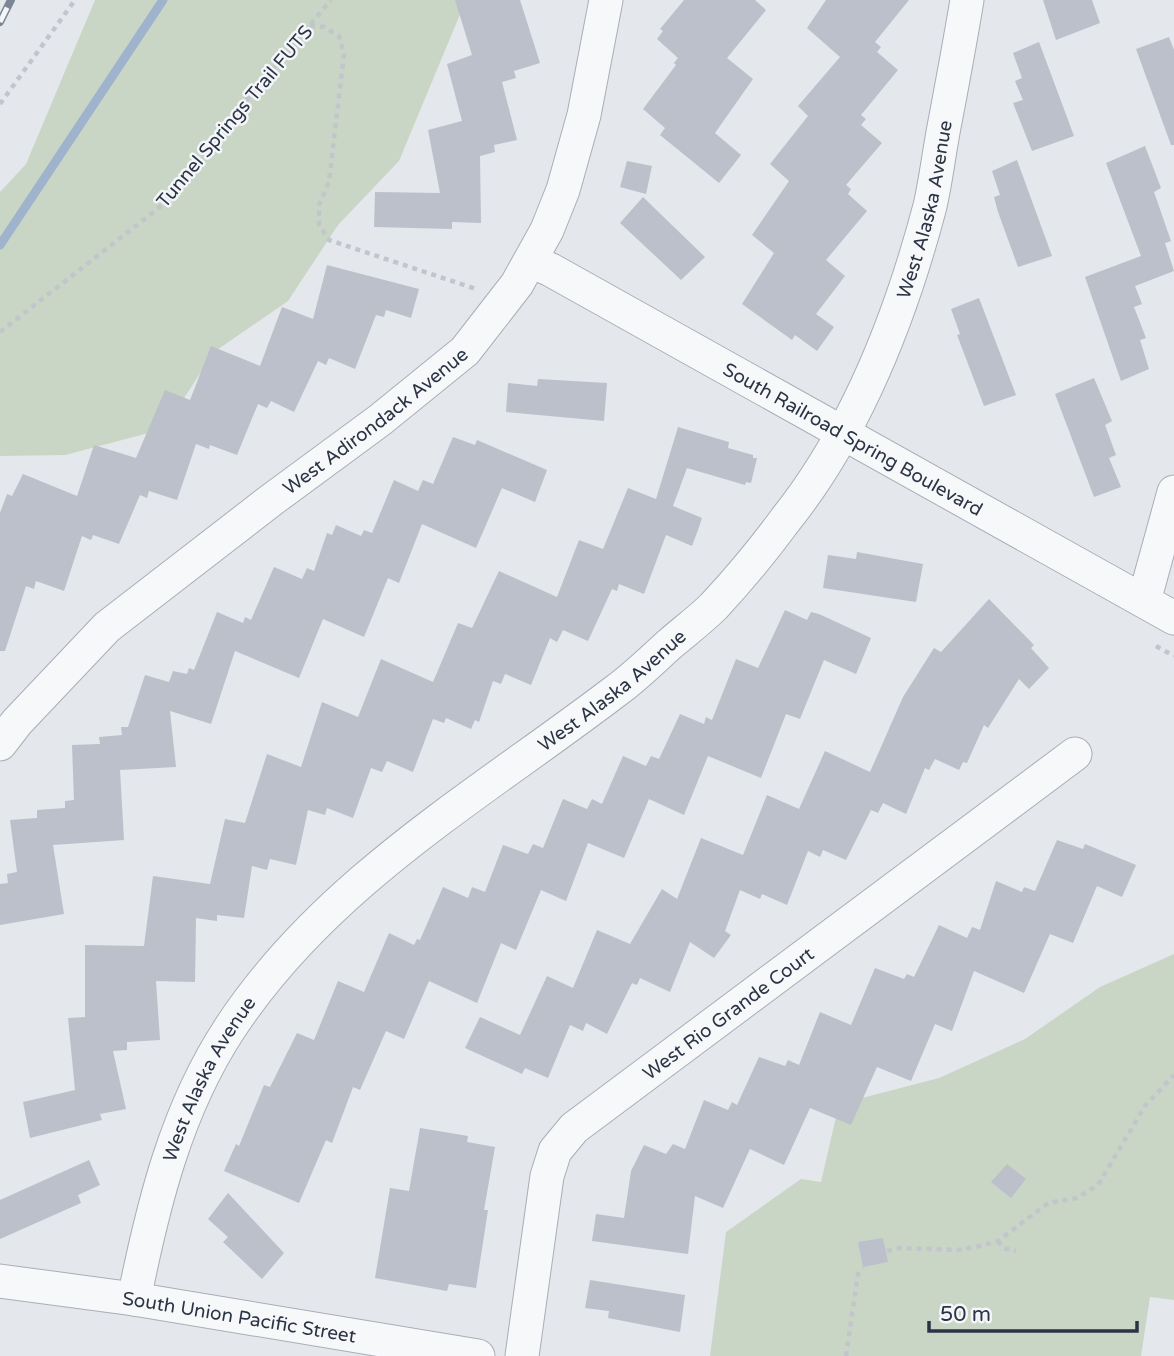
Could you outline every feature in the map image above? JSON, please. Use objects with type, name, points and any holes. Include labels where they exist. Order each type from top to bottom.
[{"type":"street","name":"West Adirondack Avenue","points":[[0,744],[17,722],[107,627],[197,556],[380,421],[465,351],[517,284],[547,230],[566,178],[584,115],[606,0]]},
{"type":"street","name":"West Alaska Avenue","points":[[134,1299],[153,1210],[166,1163],[183,1118],[204,1072],[230,1028],[268,977],[306,932],[350,891],[506,770],[619,689],[713,607],[788,517],[824,464],[866,386],[906,289],[931,202],[968,0]]},
{"type":"street","name":"South Railroad Spring Boulevard","points":[[531,261],[1174,618]]},
{"type":"street","points":[[1144,601],[1174,492]]},
{"type":"street","name":"West Rio Grande Court","points":[[522,1356],[547,1176],[555,1151],[574,1128],[1075,754]]},
{"type":"street","name":"South Union Pacific Street","points":[[0,1280],[134,1299],[478,1356]]},
{"type":"path","points":[[0,104],[75,0]]},
{"type":"path","name":"Tunnel Springs Trail FUTS","points":[[0,332],[160,207],[331,0]]},
{"type":"path","points":[[309,26],[324,27],[339,36],[344,54],[329,182],[319,205],[319,225],[329,240],[482,291]]},
{"type":"path","points":[[887,1251],[900,1248],[958,1250],[998,1241],[1048,1203],[1077,1198],[1098,1185],[1145,1106],[1174,1075]]},
{"type":"path","points":[[998,1241],[1003,1248],[1016,1251]]},
{"type":"path","points":[[846,1356],[858,1274],[863,1268]]},
{"type":"green space","points":[[95,0],[466,0],[399,161],[338,225],[288,301],[214,352],[164,429],[65,455],[0,456],[0,192],[26,164]]},
{"type":"green space","points":[[1174,954],[1174,1300],[1150,1297],[1141,1356],[710,1356],[726,1232],[801,1179],[821,1182],[839,1104],[939,1078],[1025,1039],[1100,987]]},
{"type":"building","points":[[455,0],[520,0],[540,63],[514,71],[516,78],[502,82],[517,140],[494,145],[495,152],[480,156],[481,223],[452,222],[452,229],[374,227],[375,192],[440,193],[428,130],[462,121],[447,64],[472,55]]},
{"type":"building","points":[[684,0],[755,0],[766,10],[727,58],[753,79],[715,133],[741,155],[719,183],[660,135],[665,128],[643,109],[676,65],[674,63],[678,58],[657,39],[663,31],[660,29]]},
{"type":"building","points":[[826,0],[909,0],[875,42],[881,47],[877,52],[898,70],[861,115],[866,119],[861,125],[882,143],[846,185],[851,189],[848,194],[867,211],[826,260],[845,276],[816,314],[834,327],[817,351],[795,335],[792,340],[742,304],[774,253],[752,235],[789,181],[770,164],[808,116],[798,106],[840,57],[807,28]]},
{"type":"building","points":[[1043,0],[1092,0],[1100,23],[1056,40]]},
{"type":"building","points":[[1169,37],[1174,50],[1174,145],[1171,145],[1136,49]]},
{"type":"building","points":[[1039,42],[1074,136],[1032,151],[1013,103],[1023,100],[1015,81],[1022,78],[1013,53]]},
{"type":"building","points":[[1145,146],[1161,188],[1154,192],[1171,241],[1165,243],[1174,271],[1135,286],[1142,304],[1134,307],[1146,338],[1140,340],[1149,369],[1121,381],[1085,277],[1141,256],[1106,163]]},
{"type":"building","points":[[1017,160],[1052,256],[1018,267],[998,212],[994,197],[1000,195],[992,171]]},
{"type":"building","points":[[627,161],[652,166],[646,194],[620,187]]},
{"type":"building","points":[[643,197],[705,257],[681,280],[620,223]]},
{"type":"building","points":[[327,265],[419,289],[411,318],[386,310],[384,317],[376,315],[355,369],[329,358],[326,365],[318,361],[294,412],[271,401],[267,408],[258,404],[237,455],[210,445],[209,449],[196,444],[177,500],[149,491],[147,498],[140,495],[119,544],[93,535],[91,540],[82,536],[64,591],[36,581],[34,589],[26,586],[5,651],[0,651],[0,513],[7,494],[12,496],[23,474],[77,496],[94,445],[136,458],[165,390],[190,400],[211,346],[260,366],[282,307],[313,319]]},
{"type":"building","points":[[979,298],[1016,395],[984,406],[957,335],[960,334],[951,309]]},
{"type":"building","points":[[1094,378],[1112,421],[1105,425],[1116,455],[1109,458],[1121,487],[1094,497],[1055,394]]},
{"type":"building","points":[[538,379],[607,383],[604,421],[506,412],[508,383],[537,386]]},
{"type":"building","points":[[678,427],[729,442],[728,448],[757,458],[751,483],[746,482],[745,485],[687,468],[673,506],[702,518],[698,530],[692,546],[666,535],[644,594],[619,584],[617,591],[612,589],[588,641],[563,630],[557,642],[550,638],[531,685],[505,674],[501,684],[493,681],[479,722],[475,720],[471,729],[446,718],[444,723],[433,719],[413,772],[387,761],[382,772],[371,768],[353,818],[327,808],[325,815],[308,810],[296,865],[270,859],[267,870],[252,866],[244,918],[217,915],[217,921],[196,918],[195,982],[156,981],[160,1040],[127,1042],[127,1050],[113,1051],[126,1109],[100,1114],[102,1120],[30,1138],[23,1102],[75,1090],[68,1018],[85,1017],[85,945],[144,946],[153,876],[210,884],[225,819],[245,823],[267,754],[301,767],[322,702],[358,717],[381,659],[433,682],[458,623],[472,628],[499,571],[557,597],[579,540],[603,549],[628,488],[656,499]]},
{"type":"building","points":[[453,437],[475,445],[477,440],[547,470],[535,502],[502,488],[476,548],[422,524],[399,583],[388,578],[364,637],[323,619],[299,678],[235,651],[211,724],[170,711],[176,767],[120,770],[124,840],[53,845],[64,914],[0,925],[0,884],[8,883],[7,874],[17,872],[10,820],[37,818],[37,810],[65,808],[65,801],[74,800],[72,745],[100,744],[99,737],[122,735],[121,727],[128,727],[145,675],[169,682],[173,671],[187,674],[189,668],[194,670],[217,612],[243,623],[245,617],[251,620],[274,567],[302,579],[307,568],[314,571],[327,533],[332,535],[336,525],[361,536],[364,530],[372,533],[394,480],[418,491],[423,480],[433,484]]},
{"type":"building","points":[[857,552],[923,564],[916,602],[823,588],[828,555],[856,559]]},
{"type":"building","points":[[989,599],[1034,645],[1031,648],[1049,668],[1029,689],[1019,679],[988,728],[984,725],[967,763],[963,762],[959,770],[935,759],[929,770],[925,768],[906,814],[883,803],[878,813],[871,810],[846,860],[823,850],[820,857],[808,851],[787,905],[762,894],[760,899],[740,890],[725,931],[731,935],[714,958],[690,942],[670,992],[640,978],[637,985],[632,983],[607,1034],[586,1023],[583,1031],[570,1025],[548,1078],[525,1068],[522,1074],[465,1048],[480,1017],[520,1035],[547,976],[573,988],[597,930],[630,944],[662,889],[677,899],[701,838],[743,855],[767,795],[799,809],[825,751],[870,772],[903,697],[934,648],[941,652]]},
{"type":"building","points":[[785,610],[807,620],[811,612],[819,614],[871,638],[856,674],[824,660],[800,719],[786,714],[761,778],[708,756],[684,815],[649,799],[624,858],[588,843],[566,901],[541,890],[516,950],[501,943],[477,1003],[429,981],[404,1039],[386,1031],[360,1090],[353,1087],[332,1143],[326,1140],[299,1203],[224,1171],[236,1144],[239,1146],[264,1085],[270,1087],[297,1033],[314,1040],[338,981],[364,992],[389,933],[414,945],[417,939],[420,940],[443,887],[468,898],[472,887],[485,892],[503,845],[528,854],[533,844],[543,848],[563,799],[587,809],[592,799],[602,804],[623,756],[646,766],[651,756],[659,759],[680,714],[704,724],[706,717],[712,720],[736,659],[758,668]]},
{"type":"building","points":[[1057,840],[1083,849],[1085,844],[1136,865],[1122,897],[1097,886],[1073,943],[1050,934],[1024,993],[974,971],[952,1031],[935,1024],[911,1081],[877,1067],[851,1125],[810,1108],[784,1165],[750,1149],[723,1208],[695,1196],[688,1254],[592,1241],[596,1214],[624,1218],[631,1171],[644,1145],[666,1154],[673,1144],[685,1149],[704,1100],[728,1110],[732,1102],[737,1105],[759,1057],[785,1066],[788,1060],[799,1065],[820,1012],[851,1025],[875,968],[904,979],[907,974],[914,977],[939,925],[967,938],[972,927],[980,930],[996,881],[1022,892],[1024,887],[1035,891]]},
{"type":"building","points":[[420,1128],[468,1136],[467,1142],[495,1147],[484,1210],[488,1210],[476,1288],[449,1284],[447,1291],[375,1278],[390,1188],[409,1191]]},
{"type":"building","points":[[89,1160],[100,1185],[78,1195],[81,1203],[0,1239],[0,1200]]},
{"type":"building","points":[[1007,1164],[1026,1179],[1011,1198],[991,1182]]},
{"type":"building","points":[[228,1193],[284,1253],[262,1279],[223,1242],[228,1237],[208,1219]]},
{"type":"building","points":[[883,1238],[888,1262],[863,1267],[858,1242]]},
{"type":"building","points":[[590,1280],[685,1295],[680,1332],[608,1318],[609,1311],[585,1308]]},
{"type":"waterway","points":[[0,245],[163,0]]},
{"type":"railway","points":[[0,22],[11,0]]}]
